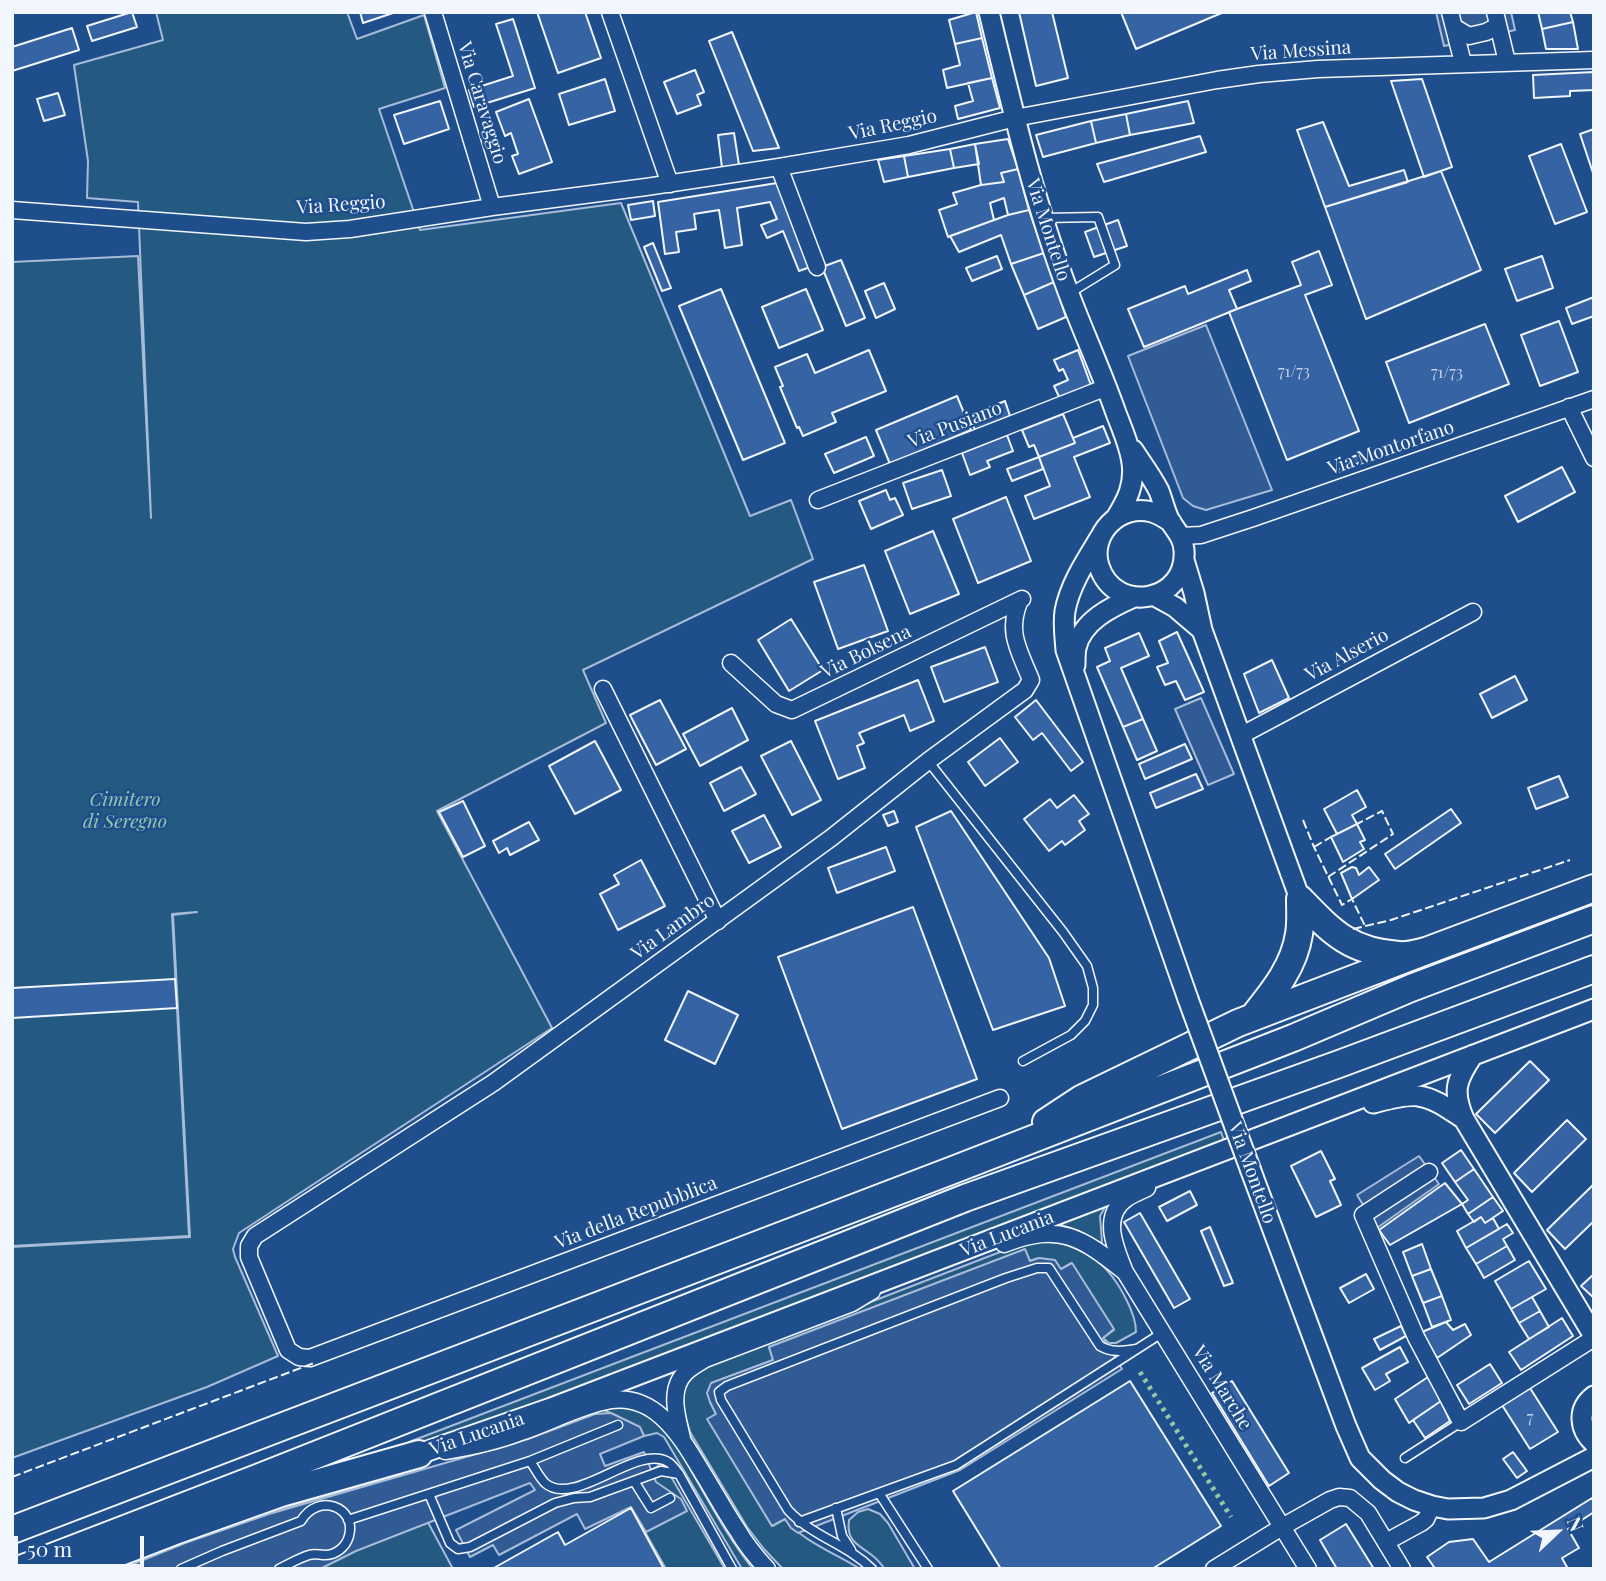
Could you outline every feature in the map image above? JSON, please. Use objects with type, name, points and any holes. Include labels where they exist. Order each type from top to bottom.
[{"type":"highway","points":[[1000,1152],[1081,1099],[1253,1018],[1594,888]]},
{"type":"highway","points":[[1300,899],[1329,929],[1350,943],[1401,955],[1426,951]]},
{"type":"highway","points":[[1253,1018],[1283,979],[1291,959],[1299,934],[1300,899]]},
{"type":"highway","points":[[12,1531],[1000,1152],[1293,1038],[1411,988],[1594,919]]},
{"type":"highway","points":[[21,1569],[965,1198],[1594,969]]},
{"type":"highway","points":[[76,1569],[281,1493],[419,1454]]},
{"type":"street","name":"Via Caravaggio","points":[[433,12],[492,207]]},
{"type":"street","points":[[610,12],[670,184]]},
{"type":"street","name":"Via Montello","points":[[989,12],[1043,218],[1132,461],[1131,491],[1116,518]]},
{"type":"street","points":[[1452,20],[1469,36],[1486,32],[1497,19]]},
{"type":"street","points":[[1497,19],[1507,62]]},
{"type":"street","points":[[1452,20],[1463,63]]},
{"type":"street","name":"Via Messina","points":[[1015,118],[1259,74],[1318,69],[1594,60]]},
{"type":"street","name":"Via Reggio","points":[[12,210],[306,232],[350,229],[779,167],[909,145],[1015,118]]},
{"type":"street","points":[[779,167],[817,267]]},
{"type":"street","name":"Via Pusiano","points":[[818,500],[1107,387]]},
{"type":"street","name":"Via Montorfano","points":[[1180,542],[1594,399]]},
{"type":"street","points":[[1569,407],[1594,458]]},
{"type":"street","name":"Via Montello","points":[[1126,441],[1157,488],[1180,542],[1202,630],[1300,899]]},
{"type":"street","points":[[1138,510],[1161,515],[1180,542],[1181,572],[1166,590],[1155,596],[1134,597],[1121,593],[1102,575],[1097,549],[1107,526],[1116,518],[1126,512],[1138,510]]},
{"type":"street","name":"Via Montello","points":[[1101,536],[1080,572],[1065,610],[1066,650],[1188,999],[1360,1458],[1398,1492],[1432,1506],[1462,1510],[1511,1500],[1594,1457]]},
{"type":"street","name":"Via Montello","points":[[1155,596],[1175,607],[1202,630]]},
{"type":"street","name":"Via Montello","points":[[1074,676],[1076,648],[1085,629],[1116,604],[1134,597]]},
{"type":"street","name":"Via Bolsena","points":[[731,663],[776,704],[792,710],[1023,598]]},
{"type":"street","name":"Via Lambro","points":[[288,1350],[249,1257],[249,1246],[255,1236],[494,1083],[831,838],[928,761],[1025,690],[1031,680],[1016,642],[1013,622],[1023,598]]},
{"type":"street","name":"Via Alserio","points":[[1240,736],[1474,612]]},
{"type":"street","points":[[603,689],[718,921]]},
{"type":"street","name":"Via Lucania","points":[[419,1454],[551,1408],[1594,1009]]},
{"type":"street","name":"Via Montello","points":[[1473,1055],[1457,1087],[1456,1100],[1464,1119],[1593,1332]]},
{"type":"street","name":"Via Montello","points":[[1278,1130],[1384,1100],[1417,1096],[1438,1103],[1464,1119]]},
{"type":"street","name":"Via della Repubblica","points":[[288,1350],[299,1357],[310,1358],[1000,1098]]},
{"type":"street","name":"Via Marche","points":[[1203,1159],[1125,1199],[1115,1210],[1113,1238],[1125,1272],[1308,1569]]},
{"type":"street","points":[[1429,1172],[1363,1216],[1416,1337],[1461,1422],[1593,1332]]},
{"type":"street","name":"Via Marche","points":[[895,1277],[935,1271],[1013,1241],[1039,1234],[1064,1235],[1084,1242],[1125,1272]]},
{"type":"street","points":[[682,1438],[675,1400],[677,1384],[686,1371],[705,1359],[852,1303],[895,1277]]},
{"type":"street","name":"Via Montello","points":[[1558,1475],[1588,1436],[1582,1413],[1584,1406],[1594,1396]]},
{"type":"street","points":[[419,1454],[476,1446],[603,1401],[620,1398],[637,1401],[663,1418],[682,1438],[738,1532],[767,1569]]},
{"type":"street","points":[[1214,1569],[1282,1527],[1339,1497],[1350,1498],[1368,1513],[1402,1569]]},
{"type":"street","points":[[1386,1542],[1421,1523],[1432,1506]]},
{"type":"lane","points":[[1043,218],[1098,217],[1115,265],[1069,294]]},
{"type":"lane","points":[[928,761],[1087,966],[1093,988],[1093,1005],[1085,1021],[1071,1035],[1023,1061]]},
{"type":"lane","points":[[872,1569],[862,1559],[799,1522],[788,1510],[721,1400],[719,1392],[727,1386],[1037,1268],[1049,1268],[1100,1346],[1108,1351],[1136,1349]]},
{"type":"lane","points":[[799,1522],[956,1465],[1162,1332]]},
{"type":"lane","points":[[1405,1458],[1461,1422]]},
{"type":"lane","points":[[348,1520],[530,1461],[618,1425]]},
{"type":"lane","points":[[530,1461],[546,1485],[558,1489],[572,1489],[648,1458],[668,1462],[679,1474],[732,1569]]},
{"type":"lane","points":[[429,1494],[450,1543],[458,1549],[470,1547],[555,1503],[590,1497],[661,1471],[679,1474]]},
{"type":"lane","points":[[634,1481],[651,1508],[670,1498]]},
{"type":"lane","points":[[878,1493],[928,1569]]},
{"type":"lane","points":[[181,1569],[301,1521],[305,1513],[320,1505],[337,1508],[343,1513],[350,1529],[349,1537],[339,1551],[331,1555],[314,1553],[279,1569]]},
{"type":"lane","points":[[836,1508],[842,1536],[855,1555]]},
{"type":"green space","name":"Cimitero di Seregno","points":[[156,12],[347,12],[357,39],[424,15],[445,88],[379,109],[420,230],[621,203],[750,516],[791,500],[813,559],[583,670],[606,723],[437,811],[552,1028],[239,1233],[233,1249],[235,1257],[278,1356],[207,1387],[12,1458],[12,1247],[190,1237],[173,915],[197,912],[172,914],[189,1236],[12,1246],[12,262],[138,256],[151,518],[138,202],[87,198],[88,161],[74,65],[163,40]]},
{"type":"green space","points":[[1221,1132],[1225,1143],[555,1401],[411,1448],[409,1442]]},
{"type":"green space","points":[[1101,1206],[1104,1209],[1100,1216],[1102,1242],[1098,1243],[1079,1231],[1061,1225],[1062,1220]]},
{"type":"green space","points":[[1049,1240],[1075,1248],[1105,1268],[1127,1301],[1136,1332],[1116,1343],[1109,1343],[1103,1338],[1114,1330],[1071,1263],[1061,1269],[1039,1258],[1029,1261],[1025,1250],[769,1347],[773,1360],[712,1383],[710,1402],[716,1414],[708,1419],[772,1526],[785,1519],[809,1540],[860,1569],[783,1569],[747,1527],[690,1432],[684,1412],[685,1384],[694,1374],[710,1364],[1013,1247]]},
{"type":"green space","points":[[617,1406],[641,1411],[664,1428],[730,1537],[753,1569],[742,1569],[664,1437],[657,1433],[644,1436],[639,1427],[602,1409]]},
{"type":"green space","points":[[663,1463],[725,1569],[666,1569],[620,1488]]},
{"type":"green space","points":[[402,1474],[453,1569],[120,1569],[185,1542],[269,1513]]},
{"type":"green space","points":[[868,1509],[880,1514],[888,1523],[915,1569],[885,1569],[854,1542],[849,1533],[849,1520],[858,1512]]},
{"type":"shaded area","points":[[1436,12],[1511,12],[1515,30],[1444,46]]},
{"type":"shaded area","points":[[1206,325],[1272,490],[1206,510],[1193,506],[1183,498],[1128,356]]},
{"type":"shaded area","points":[[1201,698],[1234,774],[1208,785],[1175,709]]},
{"type":"shaded area","points":[[1419,1156],[1439,1184],[1377,1228],[1357,1195]]},
{"type":"shaded area","points":[[1025,1249],[1030,1261],[1039,1258],[1055,1260],[1061,1269],[1072,1263],[1114,1329],[1103,1338],[1122,1369],[960,1470],[798,1533],[785,1519],[772,1526],[707,1419],[716,1414],[707,1393],[711,1383],[773,1360],[769,1347]]},
{"type":"shaded area","points":[[611,1413],[640,1427],[644,1436],[600,1454],[605,1466],[644,1452],[656,1482],[681,1499],[687,1511],[646,1532],[631,1507],[585,1529],[577,1514],[499,1555],[493,1545],[470,1557],[456,1530],[535,1490],[530,1483],[356,1551],[320,1569],[121,1569],[269,1514],[528,1439],[595,1414]]},
{"type":"building","points":[[132,12],[137,27],[92,41],[87,26]]},
{"type":"building","points":[[360,12],[396,12],[363,23]]},
{"type":"building","points":[[537,12],[585,12],[601,58],[558,73]]},
{"type":"building","points":[[976,12],[982,38],[955,44],[949,20]]},
{"type":"building","points":[[1019,12],[1052,12],[1068,78],[1036,86]]},
{"type":"building","points":[[1121,12],[1224,12],[1136,49]]},
{"type":"building","points":[[1538,12],[1570,12],[1573,22],[1542,29]]},
{"type":"building","points":[[513,19],[535,88],[474,107],[469,90],[513,76],[496,24]]},
{"type":"building","points":[[1573,22],[1578,49],[1546,49],[1542,29]]},
{"type":"building","points":[[72,28],[79,50],[12,71],[12,47]]},
{"type":"building","points":[[732,32],[779,148],[753,151],[709,41]]},
{"type":"building","points":[[982,38],[992,78],[947,88],[943,70],[960,65],[955,44]]},
{"type":"building","points":[[695,70],[704,92],[697,95],[701,105],[677,114],[664,82]]},
{"type":"building","points":[[1594,72],[1594,90],[1570,91],[1570,96],[1534,98],[1533,75]]},
{"type":"building","points":[[992,78],[1000,108],[958,119],[955,106],[973,101],[968,83]]},
{"type":"building","points":[[605,79],[615,111],[569,125],[559,94]]},
{"type":"building","points":[[1422,79],[1452,167],[1424,177],[1391,81]]},
{"type":"building","points":[[58,93],[65,115],[44,121],[37,99]]},
{"type":"building","points":[[529,99],[552,162],[519,174],[512,156],[518,154],[511,133],[505,136],[496,112]]},
{"type":"building","points":[[440,101],[449,129],[404,144],[394,115]]},
{"type":"building","points":[[1188,101],[1194,123],[1130,135],[1126,114]]},
{"type":"building","points":[[1126,114],[1130,135],[1096,143],[1091,121]]},
{"type":"building","points":[[1091,121],[1096,143],[1043,157],[1036,135]]},
{"type":"building","points":[[1323,122],[1349,186],[1404,170],[1408,182],[1325,207],[1297,130]]},
{"type":"building","points":[[1594,129],[1594,176],[1580,134]]},
{"type":"building","points":[[734,133],[739,165],[722,168],[718,135]]},
{"type":"building","points":[[1200,136],[1206,152],[1104,182],[1097,164]]},
{"type":"building","points":[[1008,139],[1018,169],[1001,173],[1004,182],[981,185],[975,144]]},
{"type":"building","points":[[975,144],[979,164],[954,168],[950,149]]},
{"type":"building","points":[[1561,144],[1587,212],[1555,224],[1529,156]]},
{"type":"building","points":[[950,149],[954,168],[908,177],[904,156]]},
{"type":"building","points":[[904,156],[908,177],[884,182],[878,160]]},
{"type":"building","points":[[1018,169],[1029,210],[1008,215],[1004,198],[990,203],[994,220],[948,237],[939,210],[957,204],[953,193],[1004,182],[1001,173]]},
{"type":"building","points":[[1441,171],[1481,270],[1366,319],[1325,207]]},
{"type":"building","points":[[777,183],[813,266],[799,271],[783,231],[767,238],[761,225],[777,219],[770,202],[737,208],[742,245],[725,248],[719,210],[694,214],[696,229],[676,232],[679,252],[665,254],[658,202]]},
{"type":"building","points":[[653,201],[655,216],[631,220],[628,205]]},
{"type":"building","points":[[1029,210],[1044,253],[1011,264],[1001,235],[959,252],[950,236],[1008,215]]},
{"type":"building","points":[[1118,220],[1127,246],[1094,257],[1085,232]]},
{"type":"building","points":[[653,243],[671,288],[662,291],[644,247]]},
{"type":"building","points":[[1319,251],[1332,285],[1305,295],[1359,431],[1287,460],[1229,312],[1301,285],[1292,262]]},
{"type":"building","points":[[1044,253],[1054,282],[1024,295],[1011,264]]},
{"type":"building","points":[[997,256],[1002,269],[972,281],[966,268]]},
{"type":"building","points":[[1542,256],[1553,288],[1517,301],[1505,269]]},
{"type":"building","points":[[841,260],[865,318],[846,326],[822,267]]},
{"type":"building","points":[[1247,270],[1251,281],[1229,290],[1237,309],[1144,347],[1128,309],[1185,286],[1188,294]]},
{"type":"building","points":[[1054,282],[1066,317],[1038,329],[1024,295]]},
{"type":"building","points":[[884,283],[895,309],[876,318],[865,291]]},
{"type":"building","points":[[721,289],[785,443],[743,460],[679,306]]},
{"type":"building","points":[[806,289],[823,330],[779,348],[762,307]]},
{"type":"building","points":[[1594,297],[1594,316],[1572,324],[1566,308]]},
{"type":"building","points":[[1559,321],[1578,372],[1540,386],[1521,335]]},
{"type":"building","points":[[1485,324],[1509,384],[1409,423],[1386,362]]},
{"type":"building","points":[[869,350],[886,391],[832,413],[836,422],[803,436],[780,387],[783,386],[775,367],[807,354],[815,373]]},
{"type":"building","points":[[1078,350],[1092,388],[1061,401],[1054,386],[1068,380],[1063,369],[1059,371],[1054,360]]},
{"type":"building","points":[[957,396],[971,430],[890,464],[876,430]]},
{"type":"building","points":[[1005,401],[1010,416],[975,430],[969,416]]},
{"type":"building","points":[[1063,414],[1075,443],[1039,457],[1034,445],[1029,447],[1022,430]]},
{"type":"building","points":[[1103,426],[1110,443],[1074,457],[1090,497],[1034,519],[1025,496],[1050,486],[1039,457],[1075,443],[1073,438]]},
{"type":"building","points":[[1007,435],[1013,451],[987,461],[990,467],[970,475],[962,453]]},
{"type":"building","points":[[866,437],[874,456],[834,473],[825,454]]},
{"type":"building","points":[[1357,455],[1361,462],[1340,472],[1337,464]]},
{"type":"building","points":[[1039,457],[1043,469],[1012,481],[1007,469]]},
{"type":"building","points":[[1562,467],[1575,492],[1518,522],[1505,496]]},
{"type":"building","points":[[942,470],[951,496],[912,509],[903,483]]},
{"type":"building","points":[[886,490],[890,500],[895,498],[903,515],[871,529],[859,501]]},
{"type":"building","points":[[1006,497],[1031,561],[978,583],[953,519]]},
{"type":"building","points":[[933,531],[959,594],[910,614],[885,551]]},
{"type":"building","points":[[864,565],[888,631],[838,649],[814,582]]},
{"type":"building","points":[[791,619],[823,670],[789,691],[758,640]]},
{"type":"building","points":[[1177,632],[1204,692],[1185,700],[1176,681],[1165,685],[1157,667],[1168,663],[1159,641]]},
{"type":"building","points":[[1139,633],[1149,656],[1121,668],[1143,719],[1123,727],[1097,667],[1110,661],[1105,648]]},
{"type":"building","points":[[985,647],[998,682],[944,702],[931,667]]},
{"type":"building","points":[[1272,660],[1289,698],[1259,713],[1244,674]]},
{"type":"building","points":[[1515,676],[1527,700],[1492,718],[1480,694]]},
{"type":"building","points":[[918,680],[934,721],[910,731],[904,715],[859,733],[864,743],[857,746],[865,768],[838,779],[815,721]]},
{"type":"building","points":[[660,700],[686,749],[656,765],[630,715]]},
{"type":"building","points":[[1036,700],[1083,762],[1071,771],[1042,733],[1033,740],[1015,717]]},
{"type":"building","points":[[732,708],[748,740],[700,766],[683,734]]},
{"type":"building","points":[[1143,719],[1157,751],[1137,760],[1123,727]]},
{"type":"building","points":[[1000,738],[1018,762],[985,786],[968,762]]},
{"type":"building","points":[[595,741],[621,790],[575,814],[549,766]]},
{"type":"building","points":[[791,741],[821,800],[792,815],[761,756]]},
{"type":"building","points":[[1185,744],[1192,759],[1145,779],[1139,764]]},
{"type":"building","points":[[741,767],[756,794],[724,811],[710,783]]},
{"type":"building","points":[[1196,774],[1203,789],[1156,808],[1150,793]]},
{"type":"building","points":[[1559,776],[1568,797],[1536,809],[1528,788]]},
{"type":"building","points":[[1357,790],[1366,807],[1352,815],[1357,824],[1337,834],[1324,809]]},
{"type":"building","points":[[1074,795],[1089,814],[1079,821],[1085,830],[1065,845],[1062,841],[1049,851],[1024,819],[1050,799],[1057,808]]},
{"type":"building","points":[[463,801],[485,846],[463,857],[439,812]]},
{"type":"building","points":[[1451,809],[1461,823],[1395,869],[1385,854]]},
{"type":"building","points":[[894,811],[898,822],[888,826],[883,815]]},
{"type":"building","points":[[951,811],[1049,958],[1065,1006],[993,1030],[916,827]]},
{"type":"building","points":[[764,815],[781,847],[749,863],[732,831]]},
{"type":"building","points":[[529,822],[539,840],[510,855],[507,848],[499,853],[493,841]]},
{"type":"building","points":[[1357,824],[1365,840],[1360,842],[1364,849],[1343,862],[1331,837]]},
{"type":"building","points":[[886,847],[895,871],[837,893],[828,868]]},
{"type":"building","points":[[641,860],[665,906],[618,930],[600,894],[619,884],[614,875]]},
{"type":"building","points":[[1352,867],[1356,868],[1359,875],[1369,867],[1379,880],[1352,899],[1341,873]]},
{"type":"building","points":[[913,907],[977,1079],[842,1129],[778,957]]},
{"type":"building","points":[[175,979],[177,1008],[12,1018],[12,988]]},
{"type":"building","points":[[688,991],[738,1015],[715,1064],[665,1040]]},
{"type":"building","points":[[1530,1061],[1549,1080],[1495,1133],[1476,1114]]},
{"type":"building","points":[[1567,1120],[1586,1139],[1532,1192],[1514,1173]]},
{"type":"building","points":[[1461,1150],[1474,1169],[1455,1182],[1442,1163]]},
{"type":"building","points":[[1321,1151],[1335,1179],[1330,1181],[1341,1205],[1316,1217],[1291,1166]]},
{"type":"building","points":[[1474,1169],[1493,1197],[1468,1214],[1462,1204],[1468,1200],[1455,1182]]},
{"type":"building","points":[[1445,1183],[1462,1204],[1390,1245],[1379,1230]]},
{"type":"building","points":[[1594,1184],[1594,1221],[1565,1249],[1547,1230]]},
{"type":"building","points":[[1190,1191],[1197,1205],[1167,1221],[1159,1207]]},
{"type":"building","points":[[1493,1197],[1503,1211],[1485,1223],[1481,1217],[1474,1222],[1468,1214]]},
{"type":"building","points":[[1140,1213],[1190,1299],[1174,1308],[1124,1222]]},
{"type":"building","points":[[1481,1217],[1485,1223],[1493,1218],[1499,1229],[1466,1248],[1457,1231]]},
{"type":"building","points":[[1507,1224],[1513,1233],[1503,1239],[1507,1246],[1476,1264],[1466,1248]]},
{"type":"building","points":[[1210,1227],[1233,1283],[1224,1286],[1201,1231]]},
{"type":"building","points":[[1422,1244],[1431,1269],[1412,1276],[1403,1252]]},
{"type":"building","points":[[1507,1246],[1515,1260],[1484,1278],[1476,1264]]},
{"type":"building","points":[[1529,1261],[1546,1289],[1511,1309],[1495,1281]]},
{"type":"building","points":[[1431,1269],[1442,1296],[1423,1303],[1412,1276]]},
{"type":"building","points":[[1366,1274],[1374,1289],[1349,1303],[1340,1288]]},
{"type":"building","points":[[1594,1274],[1594,1298],[1581,1286]]},
{"type":"building","points":[[1442,1296],[1451,1320],[1432,1327],[1423,1303]]},
{"type":"building","points":[[1532,1297],[1540,1311],[1519,1323],[1511,1309]]},
{"type":"building","points":[[1540,1311],[1549,1327],[1529,1339],[1519,1323]]},
{"type":"building","points":[[1562,1318],[1573,1336],[1521,1370],[1509,1352]]},
{"type":"building","points":[[1446,1322],[1453,1330],[1465,1324],[1471,1335],[1437,1358],[1422,1332]]},
{"type":"building","points":[[1401,1326],[1406,1336],[1380,1350],[1374,1339]]},
{"type":"building","points":[[1400,1347],[1408,1362],[1386,1374],[1390,1381],[1375,1390],[1362,1368]]},
{"type":"building","points":[[1490,1364],[1502,1383],[1469,1404],[1457,1385]]},
{"type":"building","points":[[1428,1377],[1441,1401],[1409,1423],[1395,1399]]},
{"type":"building","points":[[1130,1381],[1221,1526],[1152,1569],[1001,1569],[953,1491]]},
{"type":"building","points":[[1232,1381],[1289,1473],[1269,1486],[1212,1393]]},
{"type":"building","points":[[1530,1388],[1558,1432],[1530,1449],[1502,1405]]},
{"type":"building","points":[[1441,1401],[1450,1421],[1425,1438],[1413,1420]]},
{"type":"building","points":[[1513,1452],[1527,1471],[1517,1478],[1503,1459]]},
{"type":"building","points":[[1592,1498],[1594,1512],[1568,1529],[1579,1548],[1562,1558],[1568,1569],[1431,1569],[1434,1567],[1427,1557],[1449,1542],[1473,1539],[1489,1562]]},
{"type":"building","points":[[631,1508],[664,1569],[492,1569],[558,1532],[565,1545]]},
{"type":"building","points":[[1346,1524],[1374,1569],[1337,1569],[1320,1540]]},
{"type":"hedge","points":[[1140,1372],[1231,1517]]},
{"type":"fence","points":[[1328,877],[1393,834],[1382,811],[1357,824]]},
{"type":"fence","points":[[1303,820],[1342,905],[1352,899],[1365,926]]},
{"type":"fence","points":[[1314,847],[1331,837]]},
{"type":"fence","points":[[1353,929],[1391,920],[1570,860]]},
{"type":"fence","points":[[12,1477],[314,1363]]}]
